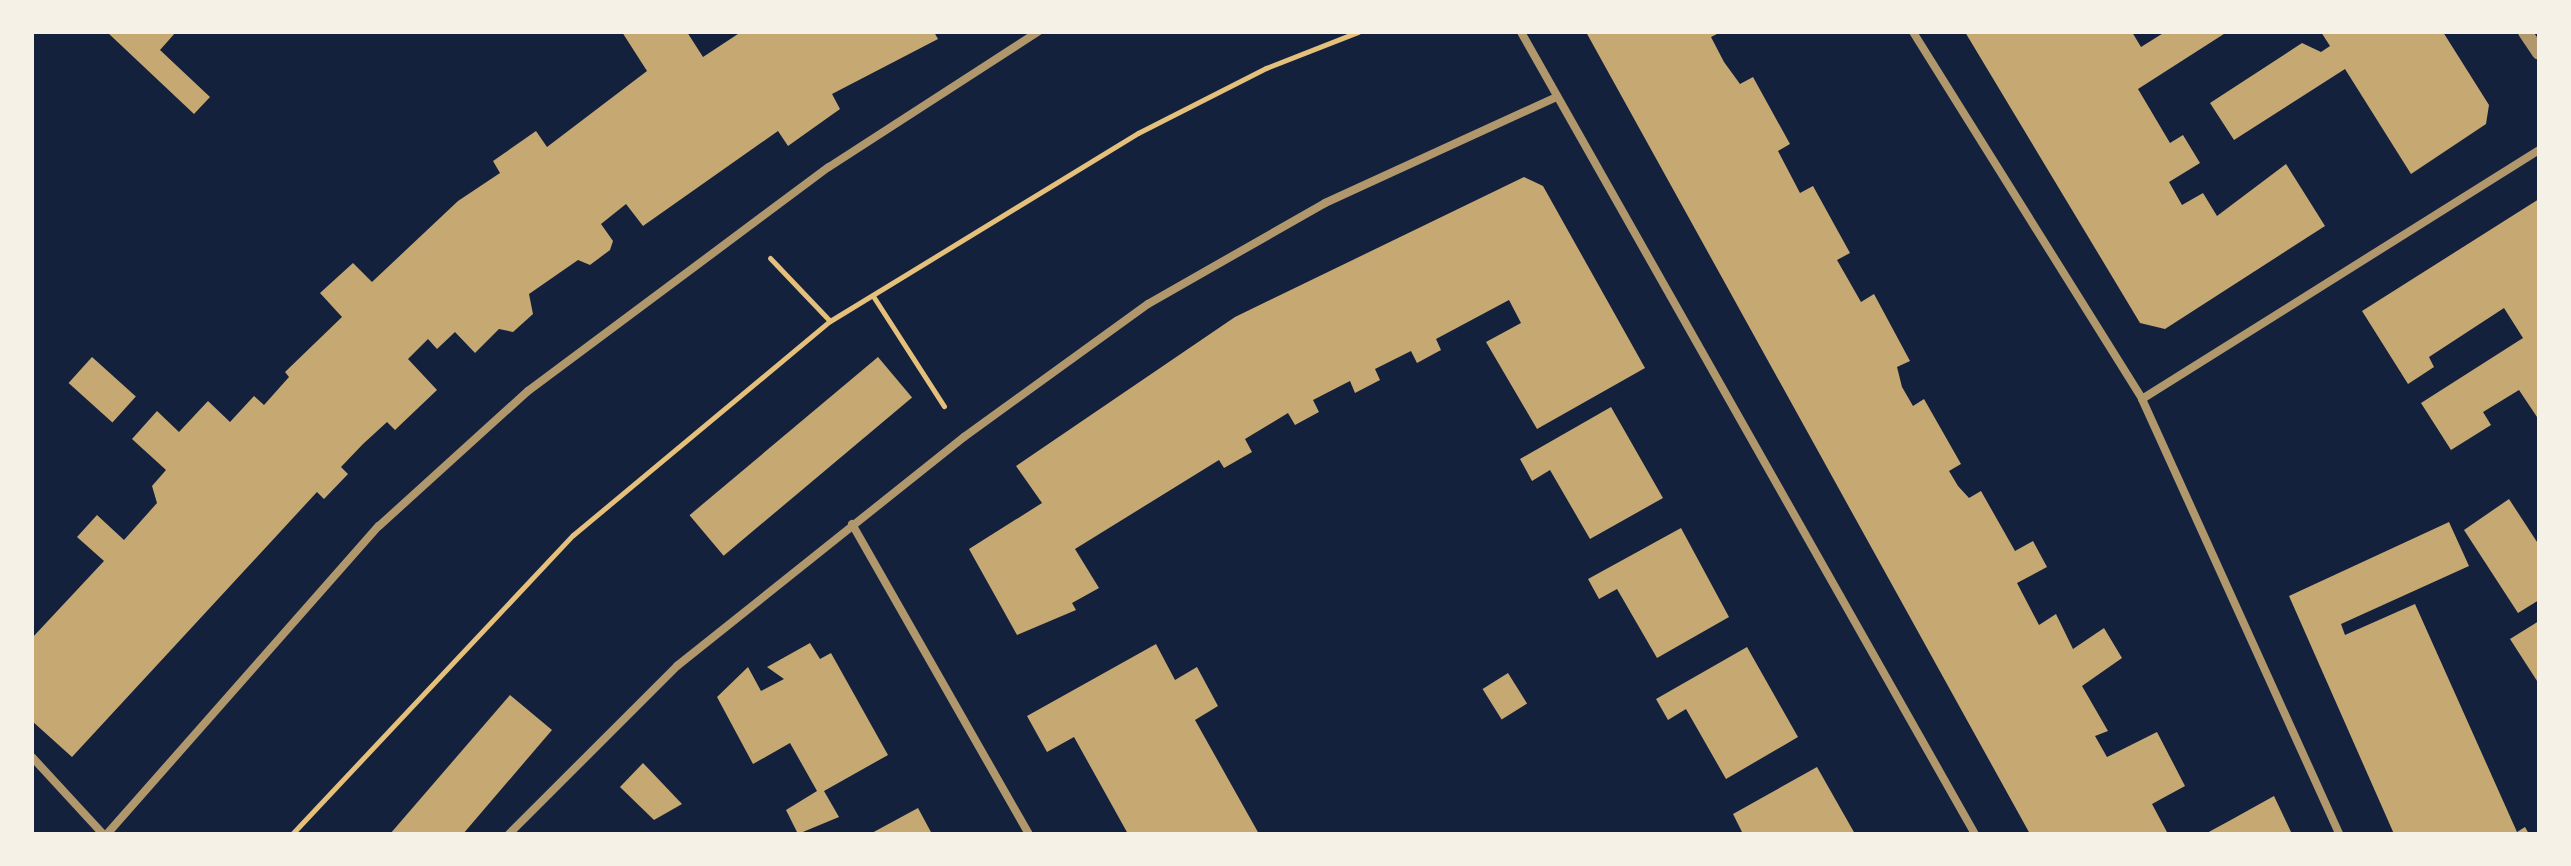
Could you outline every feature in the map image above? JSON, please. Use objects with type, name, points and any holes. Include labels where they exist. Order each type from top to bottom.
[{"type":"street","points":[[32,757],[105,834],[379,526],[528,391],[744,230],[1038,32]]},
{"type":"street","points":[[1521,32],[1554,98],[1975,834]]},
{"type":"street","points":[[1913,32],[2142,399],[2339,834]]},
{"type":"street","points":[[2525,32],[2539,53]]},
{"type":"street","points":[[509,834],[677,666],[964,437],[1148,304],[1325,203],[1554,98]]},
{"type":"street","points":[[2142,399],[2539,150]]},
{"type":"street","points":[[852,524],[1029,834]]},
{"type":"path","points":[[292,834],[573,535],[830,321],[1138,133],[1266,68],[1358,32]]},
{"type":"path","points":[[744,230],[830,321]]},
{"type":"path","points":[[873,296],[964,437]]},
{"type":"building","points":[[107,32],[176,32],[160,50],[210,97],[194,114]]},
{"type":"building","points":[[622,32],[687,32],[703,57],[741,32],[934,32],[938,39],[832,94],[840,109],[788,146],[778,131],[643,226],[626,204],[601,224],[613,241],[610,250],[590,265],[578,260],[529,294],[533,314],[513,332],[499,329],[475,353],[455,332],[437,349],[428,339],[408,359],[437,390],[395,430],[387,422],[363,444],[341,467],[348,474],[324,499],[317,492],[72,757],[32,721],[32,638],[104,561],[77,537],[97,515],[124,540],[157,503],[152,486],[166,470],[132,439],[157,411],[179,432],[208,401],[230,422],[254,396],[264,405],[289,377],[285,372],[342,317],[320,293],[353,263],[372,282],[458,201],[500,173],[493,161],[536,131],[547,147],[647,71]]},
{"type":"building","points":[[1586,32],[1721,32],[1711,37],[1724,62],[1740,84],[1753,77],[1790,144],[1778,151],[1800,193],[1813,186],[1850,253],[1837,260],[1861,302],[1874,294],[1910,361],[1897,367],[1902,387],[1913,406],[1924,399],[1961,464],[1949,471],[1958,486],[1969,498],[1981,491],[2015,551],[2033,541],[2047,567],[2017,583],[2039,625],[2056,614],[2073,649],[2104,628],[2122,658],[2082,686],[2108,731],[2095,736],[2107,757],[2157,732],[2185,786],[2152,804],[2168,834],[2030,834]]},
{"type":"building","points":[[1965,32],[2132,32],[2141,47],[2165,32],[2227,32],[2138,89],[2170,143],[2183,135],[2200,163],[2169,182],[2182,205],[2203,193],[2217,216],[2286,164],[2325,226],[2165,329],[2140,323]]},
{"type":"building","points":[[2321,32],[2443,32],[2489,105],[2486,124],[2411,174],[2345,69],[2234,140],[2210,103],[2302,43],[2321,52],[2330,46]]},
{"type":"building","points":[[1524,177],[1543,186],[1645,368],[1537,429],[1486,342],[1521,323],[1509,300],[1436,339],[1441,350],[1417,363],[1411,351],[1375,369],[1380,380],[1355,393],[1350,381],[1313,400],[1319,412],[1295,425],[1288,413],[1245,439],[1252,452],[1224,468],[1219,460],[1075,549],[1099,588],[1072,603],[1076,610],[1017,635],[969,549],[1042,503],[1016,466],[1235,317]]},
{"type":"building","points":[[2539,199],[2539,420],[2519,390],[2483,412],[2491,425],[2451,450],[2421,403],[2523,338],[2504,308],[2429,357],[2434,367],[2408,384],[2362,311]]},
{"type":"building","points":[[92,357],[136,396],[112,422],[69,383]]},
{"type":"building","points":[[878,357],[912,398],[724,556],[690,515]]},
{"type":"building","points":[[1611,407],[1663,498],[1590,539],[1550,470],[1532,481],[1520,459]]},
{"type":"building","points":[[2509,499],[2539,545],[2539,600],[2518,613],[2464,530]]},
{"type":"building","points":[[2449,522],[2469,566],[2341,624],[2345,635],[2415,604],[2517,832],[2525,827],[2529,834],[2394,834],[2289,596]]},
{"type":"building","points":[[1681,528],[1729,617],[1657,658],[1617,589],[1599,599],[1588,579]]},
{"type":"building","points":[[2539,621],[2539,684],[2510,639]]},
{"type":"building","points":[[810,643],[820,659],[831,653],[888,755],[824,791],[839,817],[798,834],[786,810],[817,791],[790,743],[753,764],[717,697],[748,667],[761,691],[784,679],[767,667]]},
{"type":"building","points":[[1156,644],[1175,680],[1197,667],[1218,706],[1195,720],[1259,834],[1128,834],[1074,737],[1047,752],[1027,716]]},
{"type":"building","points":[[1747,647],[1798,737],[1726,779],[1686,709],[1668,720],[1656,699]]},
{"type":"building","points":[[1508,673],[1527,704],[1502,719],[1483,689]]},
{"type":"building","points":[[510,695],[552,730],[463,834],[390,834]]},
{"type":"building","points":[[643,763],[682,804],[654,820],[620,787]]},
{"type":"building","points":[[1817,767],[1855,834],[1742,832],[1733,814]]},
{"type":"building","points":[[2274,796],[2292,834],[2205,834],[2229,821]]},
{"type":"building","points":[[918,808],[932,834],[870,834]]}]
